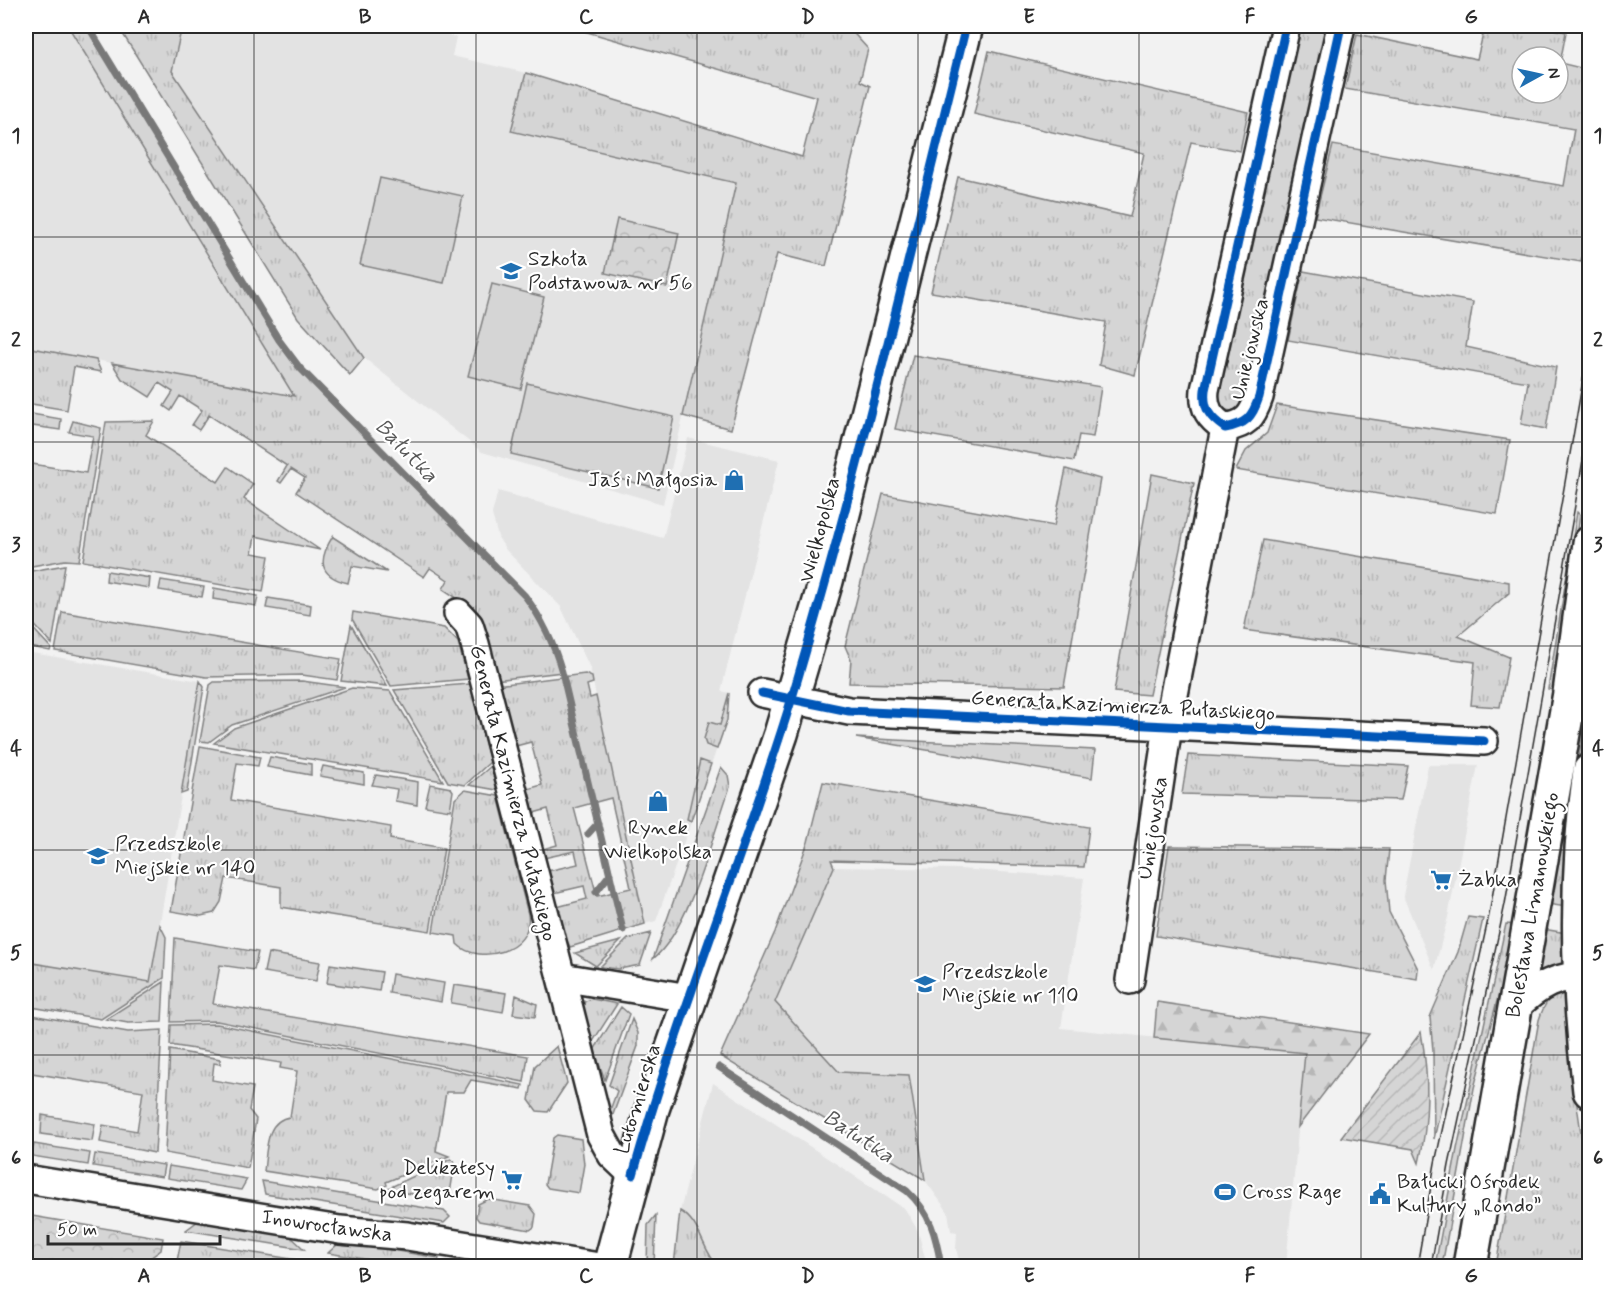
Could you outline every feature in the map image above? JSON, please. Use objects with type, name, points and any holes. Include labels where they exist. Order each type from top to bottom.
[{"type":"street","name":"Wielkopolska","points":[[676,1033],[776,697],[857,463],[966,26]]},
{"type":"street","name":"Uniejowska","points":[[1225,428],[1209,415],[1205,407],[1205,390],[1286,26]]},
{"type":"street","name":"Uniejowska","points":[[1225,428],[1245,423],[1255,411],[1341,26]]},
{"type":"street","name":"Uniejowska","points":[[1130,980],[1168,726],[1225,428]]},
{"type":"street","name":"Bolesława Limanowskiego","points":[[1470,1266],[1570,693],[1590,543]]},
{"type":"street","name":"Generała Kazimierza Pułaskiego","points":[[458,613],[469,625],[476,644],[601,1135],[612,1155],[633,1175]]},
{"type":"street","name":"Generała Kazimierza Pułaskiego","points":[[776,697],[849,711],[1484,741]]},
{"type":"street","name":"Bolesława Limanowskiego","points":[[1590,771],[1579,889],[1590,1091]]},
{"type":"street","points":[[1515,1008],[1545,983],[1566,976],[1585,976]]},
{"type":"street","points":[[561,977],[688,998]]},
{"type":"street","name":"Lutomierska","points":[[610,1266],[633,1175],[676,1033]]},
{"type":"street","name":"Inowrocławska","points":[[26,1179],[340,1230],[407,1236],[593,1266]]},
{"type":"shaded area","points":[[26,26],[68,26],[294,397],[26,347]]},
{"type":"shaded area","name":"Szkoła Podstawowa nr 56","points":[[182,26],[449,26],[447,35],[456,37],[452,56],[526,73],[511,131],[737,183],[663,504],[482,452],[364,358],[172,71]]},
{"type":"shaded area","points":[[688,438],[779,460],[721,691],[729,693],[727,720],[656,921],[645,924],[590,668],[561,607],[506,550],[498,537],[492,514],[498,491],[663,538]]},
{"type":"shaded area","name":"Przedszkole Miejskie nr 140","points":[[26,652],[200,681],[150,983],[26,962]]},
{"type":"shaded area","points":[[1428,765],[1478,765],[1448,917],[1434,970],[1403,896]]},
{"type":"shaded area","points":[[834,867],[959,869],[1084,878],[1061,1028],[1305,1053],[1286,1266],[960,1266],[956,1248],[957,1232],[951,1231],[948,1212],[925,1180],[909,1075],[839,1072],[775,1002]]},
{"type":"shaded area","points":[[713,1083],[905,1209],[918,1231],[927,1266],[674,1266],[680,1211]]},
{"type":"green space","points":[[68,26],[88,26],[279,340],[300,368],[525,596],[547,629],[562,672],[495,680],[478,612],[443,589],[448,580],[430,568],[424,577],[296,492],[305,478],[291,469],[281,483],[278,481],[287,466],[209,415],[199,430],[192,425],[202,410],[180,396],[171,411],[164,406],[173,392],[159,383],[150,397],[122,379],[112,363],[294,396]]},
{"type":"green space","points":[[118,26],[182,26],[172,71],[364,358],[350,375],[298,318]]},
{"type":"green space","points":[[566,26],[847,26],[868,49],[860,81],[870,86],[826,266],[777,254],[731,429],[683,416],[736,183],[511,131],[526,73],[802,157],[817,97]]},
{"type":"green space","points":[[1300,26],[1329,26],[1245,402],[1236,410],[1226,410],[1218,407],[1216,391]]},
{"type":"green space","points":[[1485,26],[1539,26],[1566,32],[1563,45],[1510,45],[1510,105],[1570,105],[1570,65],[1589,70],[1589,213],[1581,262],[1315,217],[1333,145],[1564,186],[1574,129],[1345,89],[1357,34],[1477,59]]},
{"type":"green space","points":[[989,51],[1248,112],[1240,151],[1191,142],[1135,375],[1099,365],[1106,322],[931,292],[958,177],[1130,217],[1144,153],[974,114]]},
{"type":"green space","points":[[380,178],[463,196],[444,283],[360,265]]},
{"type":"green space","points":[[617,219],[679,233],[667,287],[605,273]]},
{"type":"green space","points":[[1303,271],[1473,302],[1466,347],[1556,367],[1546,429],[1521,424],[1528,382],[1288,340]]},
{"type":"green space","points":[[492,284],[544,297],[521,389],[468,376]]},
{"type":"green space","points":[[26,347],[96,360],[101,372],[74,367],[67,410],[26,403]]},
{"type":"green space","points":[[913,355],[1101,387],[1093,437],[1079,435],[1074,461],[895,429]]},
{"type":"green space","points":[[527,383],[674,417],[658,488],[511,454]]},
{"type":"green space","points":[[1277,405],[1510,440],[1497,514],[1236,470],[1246,451],[1267,433]]},
{"type":"green space","points":[[26,413],[61,419],[60,430],[26,425]]},
{"type":"green space","points":[[73,421],[101,428],[79,561],[65,560],[26,567],[26,463],[86,473],[93,436],[69,432]]},
{"type":"green space","points":[[154,421],[146,435],[218,482],[228,467],[253,484],[244,499],[320,550],[255,536],[252,553],[269,556],[263,592],[83,561],[106,422]]},
{"type":"green space","points":[[1066,469],[1100,479],[1064,687],[849,683],[851,660],[845,646],[883,494],[1054,526]]},
{"type":"green space","points":[[1152,474],[1194,483],[1149,695],[1114,692]]},
{"type":"green space","points":[[1577,512],[1580,515],[1557,691],[1548,689]]},
{"type":"green space","points":[[333,536],[387,572],[352,566],[348,583],[331,576],[326,571],[323,560]]},
{"type":"green space","points":[[1263,540],[1509,582],[1509,593],[1458,636],[1509,657],[1500,707],[1471,705],[1475,662],[1244,630]]},
{"type":"green space","points":[[65,565],[52,644],[26,616],[26,572]]},
{"type":"green space","points":[[107,571],[150,578],[149,588],[106,581]]},
{"type":"green space","points":[[161,580],[204,587],[202,597],[159,590]]},
{"type":"green space","points":[[214,588],[258,596],[256,606],[213,599]]},
{"type":"green space","points":[[268,598],[311,605],[310,615],[266,608]]},
{"type":"green space","points":[[62,612],[341,659],[337,680],[302,675],[206,677],[55,651]]},
{"type":"green space","points":[[353,612],[444,628],[458,642],[468,679],[391,686],[352,619]]},
{"type":"green space","points":[[26,621],[51,648],[50,651],[26,646]]},
{"type":"green space","points":[[351,625],[387,686],[341,681]]},
{"type":"green space","points":[[1589,651],[1589,691],[1574,795],[1566,907],[1547,904]]},
{"type":"green space","points":[[585,674],[592,677],[593,683],[587,685],[590,698],[596,696],[645,924],[570,947],[554,911],[557,907],[587,899],[584,886],[554,893],[549,891],[546,876],[548,871],[578,864],[575,851],[544,858],[540,856],[539,850],[557,845],[548,809],[530,814],[524,790],[542,785],[531,742],[512,747],[496,685]],"holes":[[[611,798],[631,888],[597,896],[574,808]]]},
{"type":"green space","points":[[200,681],[204,687],[187,792],[181,794]]},
{"type":"green space","points":[[302,681],[345,687],[232,725],[209,742],[200,741],[210,685],[214,682]]},
{"type":"green space","points":[[470,684],[490,762],[465,785],[448,782],[394,690]]},
{"type":"green space","points":[[352,688],[390,691],[443,781],[214,743],[234,728]]},
{"type":"green space","points":[[729,693],[727,720],[717,749],[706,745],[704,739],[709,722],[720,725]]},
{"type":"green space","points":[[856,738],[1095,750],[1092,778]]},
{"type":"green space","points":[[200,746],[260,757],[258,766],[237,763],[231,800],[391,827],[390,839],[444,848],[430,931],[281,907],[281,887],[226,878],[221,902],[214,913],[201,916],[171,911]]},
{"type":"green space","points":[[1188,755],[1408,766],[1401,800],[1182,794]]},
{"type":"green space","points":[[270,757],[311,764],[311,775],[267,767]]},
{"type":"green space","points":[[700,760],[711,764],[691,821],[687,819]]},
{"type":"green space","points":[[323,766],[364,773],[364,784],[320,776]]},
{"type":"green space","points":[[491,766],[497,790],[469,785]]},
{"type":"green space","points":[[721,767],[728,775],[730,787],[699,879],[678,926],[666,945],[653,959]]},
{"type":"green space","points":[[376,775],[418,782],[417,805],[395,801],[397,789],[372,785]]},
{"type":"green space","points":[[823,782],[1089,827],[1084,867],[831,860],[834,867],[775,1002],[839,1072],[909,1075],[925,1180],[720,1056],[775,932],[808,842]]},
{"type":"green space","points":[[430,784],[451,788],[453,791],[450,810],[425,806]]},
{"type":"green space","points":[[465,790],[498,796],[528,914],[527,927],[522,938],[502,952],[477,954],[457,944],[456,936],[433,932],[455,799]]},
{"type":"green space","points":[[1169,846],[1389,849],[1386,880],[1389,912],[1418,969],[1417,979],[1156,936]]},
{"type":"green space","points":[[1468,917],[1483,919],[1434,1139],[1433,1051],[1430,1017],[1458,952]]},
{"type":"green space","points":[[1506,924],[1517,925],[1474,1088],[1442,1266],[1435,1266],[1457,1149]]},
{"type":"green space","points":[[160,925],[166,937],[164,978],[101,1019],[26,1006],[26,962],[150,982]]},
{"type":"green space","points":[[1543,929],[1566,933],[1567,965],[1552,967],[1535,977]]},
{"type":"green space","points":[[651,933],[640,965],[619,969],[600,967],[628,939]]},
{"type":"green space","points":[[175,938],[258,952],[254,970],[220,965],[213,1004],[528,1056],[524,1082],[217,1021],[171,1022]]},
{"type":"green space","points":[[621,941],[596,966],[575,953]]},
{"type":"green space","points":[[268,953],[320,962],[316,981],[264,972]]},
{"type":"green space","points":[[330,964],[382,972],[379,991],[327,983]]},
{"type":"green space","points":[[392,974],[444,983],[441,1002],[389,993]]},
{"type":"green space","points":[[164,982],[162,1022],[128,1023],[106,1019]]},
{"type":"green space","points":[[454,985],[506,993],[503,1012],[451,1003]]},
{"type":"green space","points":[[1567,985],[1577,1105],[1589,1188],[1589,1266],[1496,1266],[1539,1020],[1549,999]]},
{"type":"green space","points":[[516,995],[537,1004],[535,1017],[513,1014]]},
{"type":"green space","points":[[592,999],[617,1004],[592,1043],[583,1007],[585,1001]]},
{"type":"green space","points":[[1157,1002],[1369,1034],[1298,1127],[1305,1053],[1154,1038]]},
{"type":"green space","points":[[621,1007],[629,1014],[605,1080],[594,1050]]},
{"type":"green space","points":[[26,1014],[128,1032],[162,1030],[155,1153],[100,1142],[103,1125],[137,1131],[143,1091],[26,1072]]},
{"type":"green space","points":[[632,1019],[638,1033],[638,1046],[611,1120],[609,1113],[617,1091],[609,1085]]},
{"type":"green space","points":[[217,1024],[523,1085],[522,1089],[471,1080],[464,1092],[446,1092],[436,1151],[449,1156],[386,1182],[387,1185],[378,1189],[264,1171],[267,1145],[272,1130],[282,1119],[290,1117],[297,1071],[280,1068],[281,1063],[170,1045],[171,1025]]},
{"type":"green space","points":[[1421,1032],[1427,1098],[1425,1131],[1419,1163],[1413,1149],[1341,1137]]},
{"type":"green space","points":[[557,1046],[567,1083],[548,1112],[537,1111],[529,1100],[535,1066]]},
{"type":"green space","points":[[170,1050],[220,1059],[220,1064],[214,1063],[212,1080],[253,1087],[249,1110],[256,1119],[248,1168],[165,1153]]},
{"type":"green space","points":[[42,1115],[95,1124],[92,1141],[41,1134]]},
{"type":"green space","points":[[557,1135],[581,1139],[584,1164],[579,1193],[548,1188],[545,1184],[553,1138]]},
{"type":"green space","points":[[34,1144],[90,1153],[88,1165],[32,1156]]},
{"type":"green space","points":[[95,1154],[164,1165],[162,1177],[93,1166]]},
{"type":"green space","points":[[451,1159],[455,1163],[449,1199],[384,1190]]},
{"type":"green space","points":[[169,1166],[247,1179],[241,1190],[167,1178]]},
{"type":"green space","points":[[262,1181],[444,1211],[450,1217],[444,1223],[265,1194]]},
{"type":"green space","points":[[488,1199],[530,1206],[536,1214],[534,1227],[530,1230],[479,1221],[476,1217],[478,1204]]},
{"type":"green space","points":[[680,1211],[693,1222],[708,1253],[718,1266],[674,1266]]},
{"type":"green space","points":[[26,1215],[163,1238],[161,1250],[139,1266],[26,1266]]},
{"type":"green space","points":[[656,1215],[654,1266],[647,1266],[648,1225]]},
{"type":"green space","points":[[198,1221],[289,1235],[304,1249],[186,1230]]},
{"type":"green space","points":[[181,1241],[303,1261],[303,1266],[176,1266]]},
{"type":"green space","points":[[344,1242],[439,1258],[437,1266],[408,1266],[328,1253]]},
{"type":"waterway","name":"Bałutka","points":[[88,26],[279,340],[300,368],[525,596],[543,623],[562,672],[623,930]]},
{"type":"waterway","points":[[588,834],[598,823]]},
{"type":"waterway","points":[[596,892],[610,874]]},
{"type":"waterway","name":"Bałutka","points":[[719,1067],[907,1191],[927,1216],[937,1245],[941,1266]]},
{"type":"tram line","points":[[1417,1266],[1435,1163],[1489,915],[1590,340]]},
{"type":"tram line","points":[[1431,1266],[1449,1165],[1505,904],[1590,420]]},
{"type":"cycle path","points":[[633,1175],[670,1055],[791,701],[839,533],[883,364],[966,26]]},
{"type":"cycle path","points":[[1286,26],[1205,390],[1206,408],[1215,421],[1225,428],[1247,419],[1254,410],[1259,397],[1341,26]]},
{"type":"cycle path","points":[[762,693],[849,711],[1484,741]]},
{"type":"place","name":"Szkoła Podstawowa nr 56","points":[[511,271]]},
{"type":"place","name":"Jaś i Małgosia","points":[[734,480]]},
{"type":"place","name":"Rynek Wielkopolska","points":[[658,801]]},
{"type":"place","name":"Przedszkole Miejskie nr 140","points":[[98,856]]},
{"type":"place","name":"Żabka","points":[[1441,880]]},
{"type":"place","name":"Przedszkole Miejskie nr 110","points":[[925,984]]},
{"type":"place","name":"Delikatesy pod zegarem","points":[[512,1180]]},
{"type":"place","name":"Cross Rage","points":[[1225,1192]]},
{"type":"place","name":"Bałucki Ośrodek Kultury „Rondo”","points":[[1380,1194]]}]
